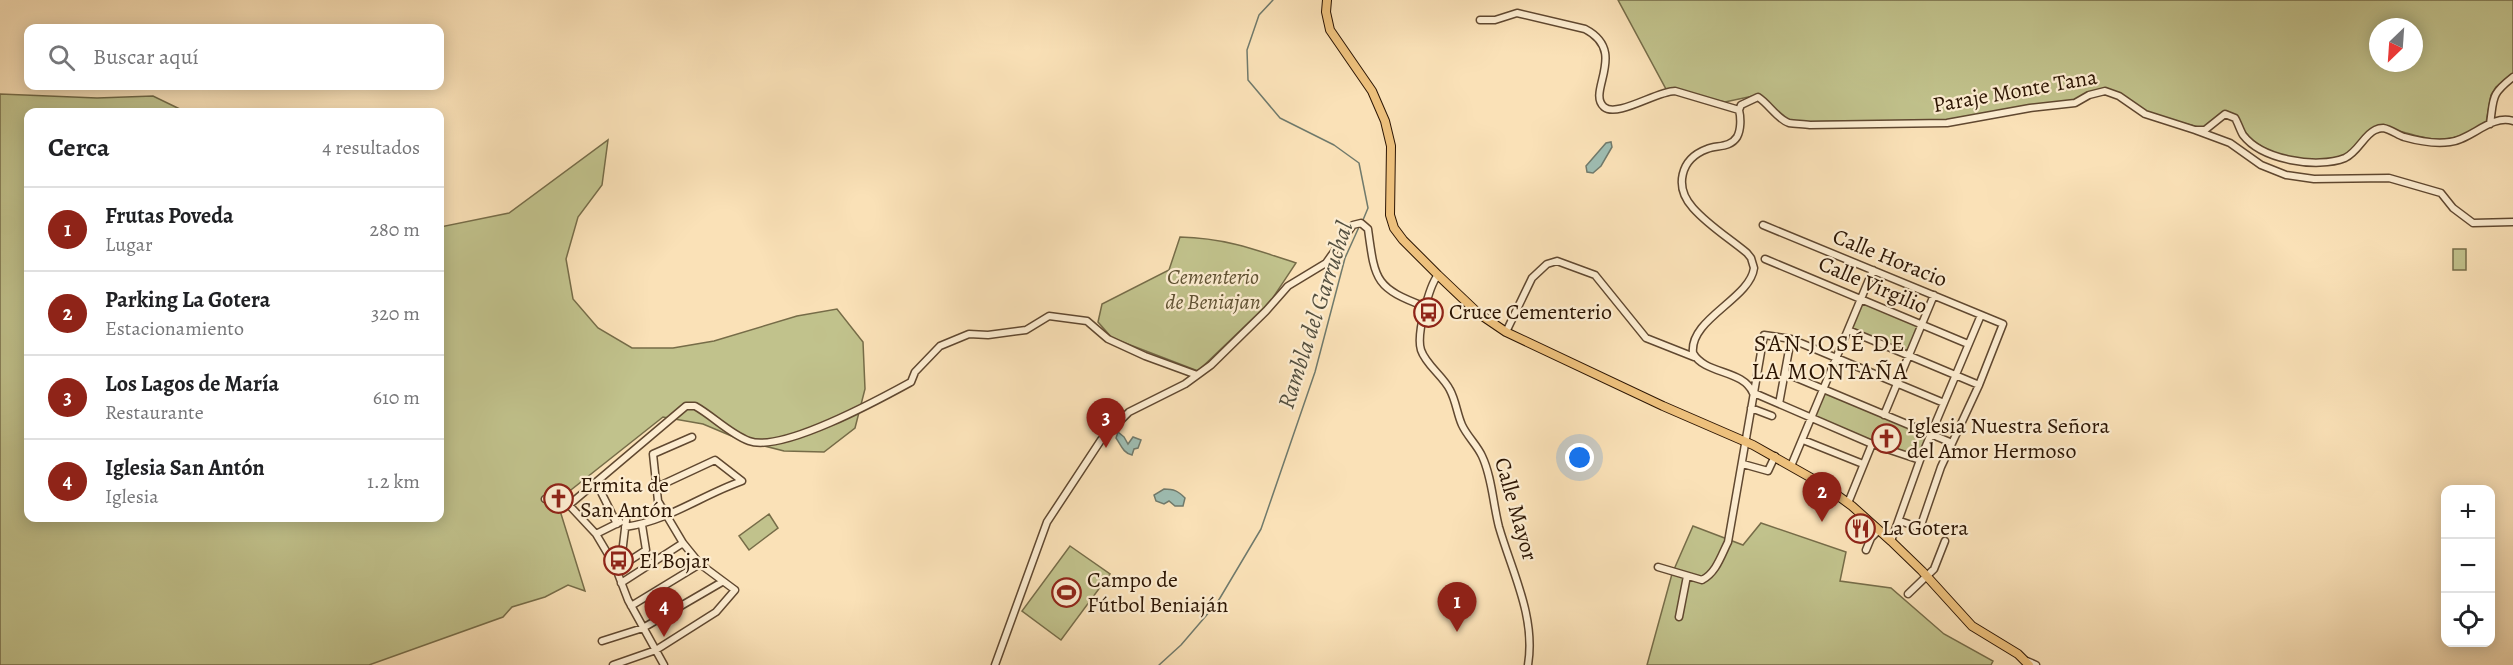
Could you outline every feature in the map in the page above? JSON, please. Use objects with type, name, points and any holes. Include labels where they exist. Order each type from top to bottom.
[{"type":"main road","points":[[1328,0],[1326,12],[1330,30],[1336,42],[1372,90],[1385,121],[1390,146],[1390,215],[1394,228],[1403,240],[1478,313],[1506,332],[1663,406],[1747,442],[1791,466],[1848,503],[1927,576],[1972,626],[2028,663]]},
{"type":"street","points":[[1480,20],[1495,20],[1517,14],[1585,29],[1595,35],[1604,46],[1606,71],[1599,99],[1603,106],[1611,110],[1628,106],[1664,91],[1675,91],[1739,110],[1741,120],[1736,138],[1725,146],[1707,149],[1690,160],[1682,171],[1684,195],[1692,207],[1747,254],[1754,268],[1746,284],[1701,330],[1693,345],[1695,357]]},
{"type":"street","points":[[2490,124],[2493,99],[2498,90],[2513,77]]},
{"type":"street","name":"Paraje Monte Tana","points":[[1739,110],[1741,105],[1758,97],[1768,103],[1788,123],[1906,125],[1947,123],[2075,103],[2089,95],[2105,91],[2119,96],[2145,114],[2230,143],[2261,165],[2286,175],[2314,179],[2389,178],[2441,193],[2453,208],[2473,223],[2513,222]]},
{"type":"street","points":[[2195,130],[2205,130],[2225,114],[2235,118],[2244,135],[2278,157],[2306,163],[2323,163],[2346,157],[2361,146],[2373,131],[2384,128],[2403,137],[2428,142],[2451,142],[2490,124],[2502,120],[2513,121]]},
{"type":"street","points":[[995,665],[1047,522],[1101,440],[1129,412],[1185,384],[1211,365],[1288,286],[1326,263],[1357,223],[1365,225],[1368,229],[1375,272],[1382,283],[1404,299],[1426,308]]},
{"type":"street","name":"Calle Horacio","points":[[1763,225],[2003,324],[1979,385]]},
{"type":"street","name":"Calle Virgilio","points":[[1765,259],[1968,344]]},
{"type":"street","points":[[1506,332],[1532,278],[1547,264],[1557,261],[1594,275],[1646,338],[1695,357],[1746,383],[1754,393],[1872,444],[1920,460]]},
{"type":"street","points":[[1791,466],[1873,270]]},
{"type":"street","name":"Calle Mayor","points":[[1438,275],[1433,283],[1426,308],[1420,334],[1420,347],[1424,356],[1448,387],[1462,425],[1483,459],[1499,528],[1514,568],[1524,608],[1530,638],[1528,665]]},
{"type":"street","points":[[1884,415],[1934,295]]},
{"type":"street","points":[[1891,541],[1920,460],[1981,315]]},
{"type":"street","points":[[569,505],[686,406],[695,406],[750,441],[771,444],[852,414],[911,382],[915,372],[940,346],[969,334],[988,335],[1026,330],[1049,316],[1087,321],[1108,339],[1145,356],[1197,375]]},
{"type":"street","points":[[1848,330],[1979,385],[1941,467],[1920,528],[1900,521]]},
{"type":"street","points":[[1658,567],[1702,580],[1708,577],[1728,542],[1764,335],[1791,339],[1944,404]]},
{"type":"street","points":[[1779,404],[1791,339]]},
{"type":"street","points":[[1785,374],[1953,443]]},
{"type":"street","points":[[1751,408],[1772,416]]},
{"type":"street","points":[[613,665],[656,650],[716,612],[735,590],[700,564],[683,543],[658,501],[653,454],[692,437]]},
{"type":"street","points":[[1803,440],[1863,464]]},
{"type":"street","points":[[1848,503],[1872,444]]},
{"type":"street","points":[[1743,464],[1768,471],[1775,456]]},
{"type":"street","points":[[625,527],[642,525],[667,516],[742,481],[714,460],[657,487]]},
{"type":"street","points":[[596,482],[616,524]]},
{"type":"street","points":[[545,499],[569,505],[596,534],[618,564]]},
{"type":"street","points":[[627,512],[618,564],[621,583],[631,606],[664,665]]},
{"type":"street","points":[[596,534],[625,520]]},
{"type":"street","points":[[618,564],[629,561],[646,550],[642,525]]},
{"type":"street","points":[[1866,550],[1871,538],[1879,530]]},
{"type":"street","points":[[1908,594],[1935,567],[1945,540]]},
{"type":"street","points":[[621,583],[683,543]]},
{"type":"street","points":[[631,606],[700,564]]},
{"type":"street","points":[[1679,617],[1687,576]]},
{"type":"street","points":[[602,641],[644,628],[722,582]]},
{"type":"street","points":[[2028,663],[2036,665]]},
{"type":"green space","points":[[1618,0],[2513,0],[2513,74],[2496,87],[2491,95],[2486,123],[2469,133],[2441,139],[2374,127],[2359,146],[2345,155],[2319,161],[2291,158],[2266,148],[2250,138],[2238,121],[2222,112],[2202,128],[2149,114],[2120,94],[2094,91],[2070,102],[2029,105],[1948,121],[1916,123],[1796,122],[1786,119],[1765,99],[1753,96],[1725,102],[1666,89]]},
{"type":"green space","points":[[0,94],[97,98],[153,96],[178,108],[24,108],[24,522],[444,522],[444,226],[509,213],[608,140],[602,185],[578,217],[566,259],[573,299],[598,328],[632,348],[673,348],[714,341],[797,316],[837,309],[863,342],[865,389],[855,428],[824,452],[784,451],[741,440],[703,424],[663,417],[557,501],[585,591],[568,585],[545,597],[512,607],[503,617],[369,665],[0,665]]},
{"type":"green space","name":"Cementerio de Beniajan","points":[[1180,237],[1225,242],[1296,263],[1270,302],[1198,371],[1112,338],[1098,322],[1102,304],[1169,270]]},
{"type":"green space","points":[[2453,249],[2466,249],[2466,270],[2453,270]]},
{"type":"green space","points":[[1861,299],[1922,325],[1909,356],[1848,330]]},
{"type":"green space","points":[[1824,389],[1931,434],[1920,460],[1812,418]]},
{"type":"green space","points":[[769,514],[778,528],[749,550],[739,536]]},
{"type":"green space","points":[[1761,523],[1846,552],[1840,581],[1891,588],[1944,634],[1993,661],[1991,665],[1647,665],[1672,574],[1693,526],[1743,545]]},
{"type":"green space","name":"Campo de Fútbol Beniaján","points":[[1070,546],[1110,574],[1061,640],[1022,611]]},
{"type":"water","points":[[1611,142],[1612,147],[1601,166],[1593,173],[1587,172],[1586,166],[1606,143]]},
{"type":"water","points":[[1118,432],[1128,444],[1133,437],[1141,440],[1132,455],[1124,451],[1116,438]]},
{"type":"water","points":[[1164,489],[1178,492],[1185,498],[1183,506],[1175,506],[1169,501],[1164,504],[1156,501],[1154,495]]},
{"type":"waterway","name":"Rambla del Garruchal","points":[[1273,0],[1259,15],[1247,50],[1248,80],[1280,118],[1334,145],[1359,163],[1368,208],[1363,220]]},
{"type":"waterway","name":"Rambla del Garruchal","points":[[1159,665],[1181,645],[1217,603],[1261,529],[1315,372],[1345,258],[1359,227]]},
{"type":"place","name":"Cruce Cementerio","points":[[1428,312]]},
{"type":"place","name":"Iglesia Nuestra Señora del Amor Hermoso","points":[[1886,439]]},
{"type":"place","name":"Los Lagos de María","points":[[1106,448]]},
{"type":"place","name":"Ermita de San Antón","points":[[559,498]]},
{"type":"place","name":"Parking La Gotera","points":[[1822,522]]},
{"type":"place","name":"La Gotera","points":[[1861,528]]},
{"type":"place","name":"El Bojar","points":[[618,561]]},
{"type":"place","name":"Campo de Fútbol Beniaján","points":[[1066,593]]},
{"type":"place","name":"Frutas Poveda","points":[[1457,632]]},
{"type":"place","name":"Iglesia San Antón","points":[[664,637]]},
{"type":"district","name":"SAN JOSÉ DE LA MONTAÑA","points":[[1830,357]]}]
